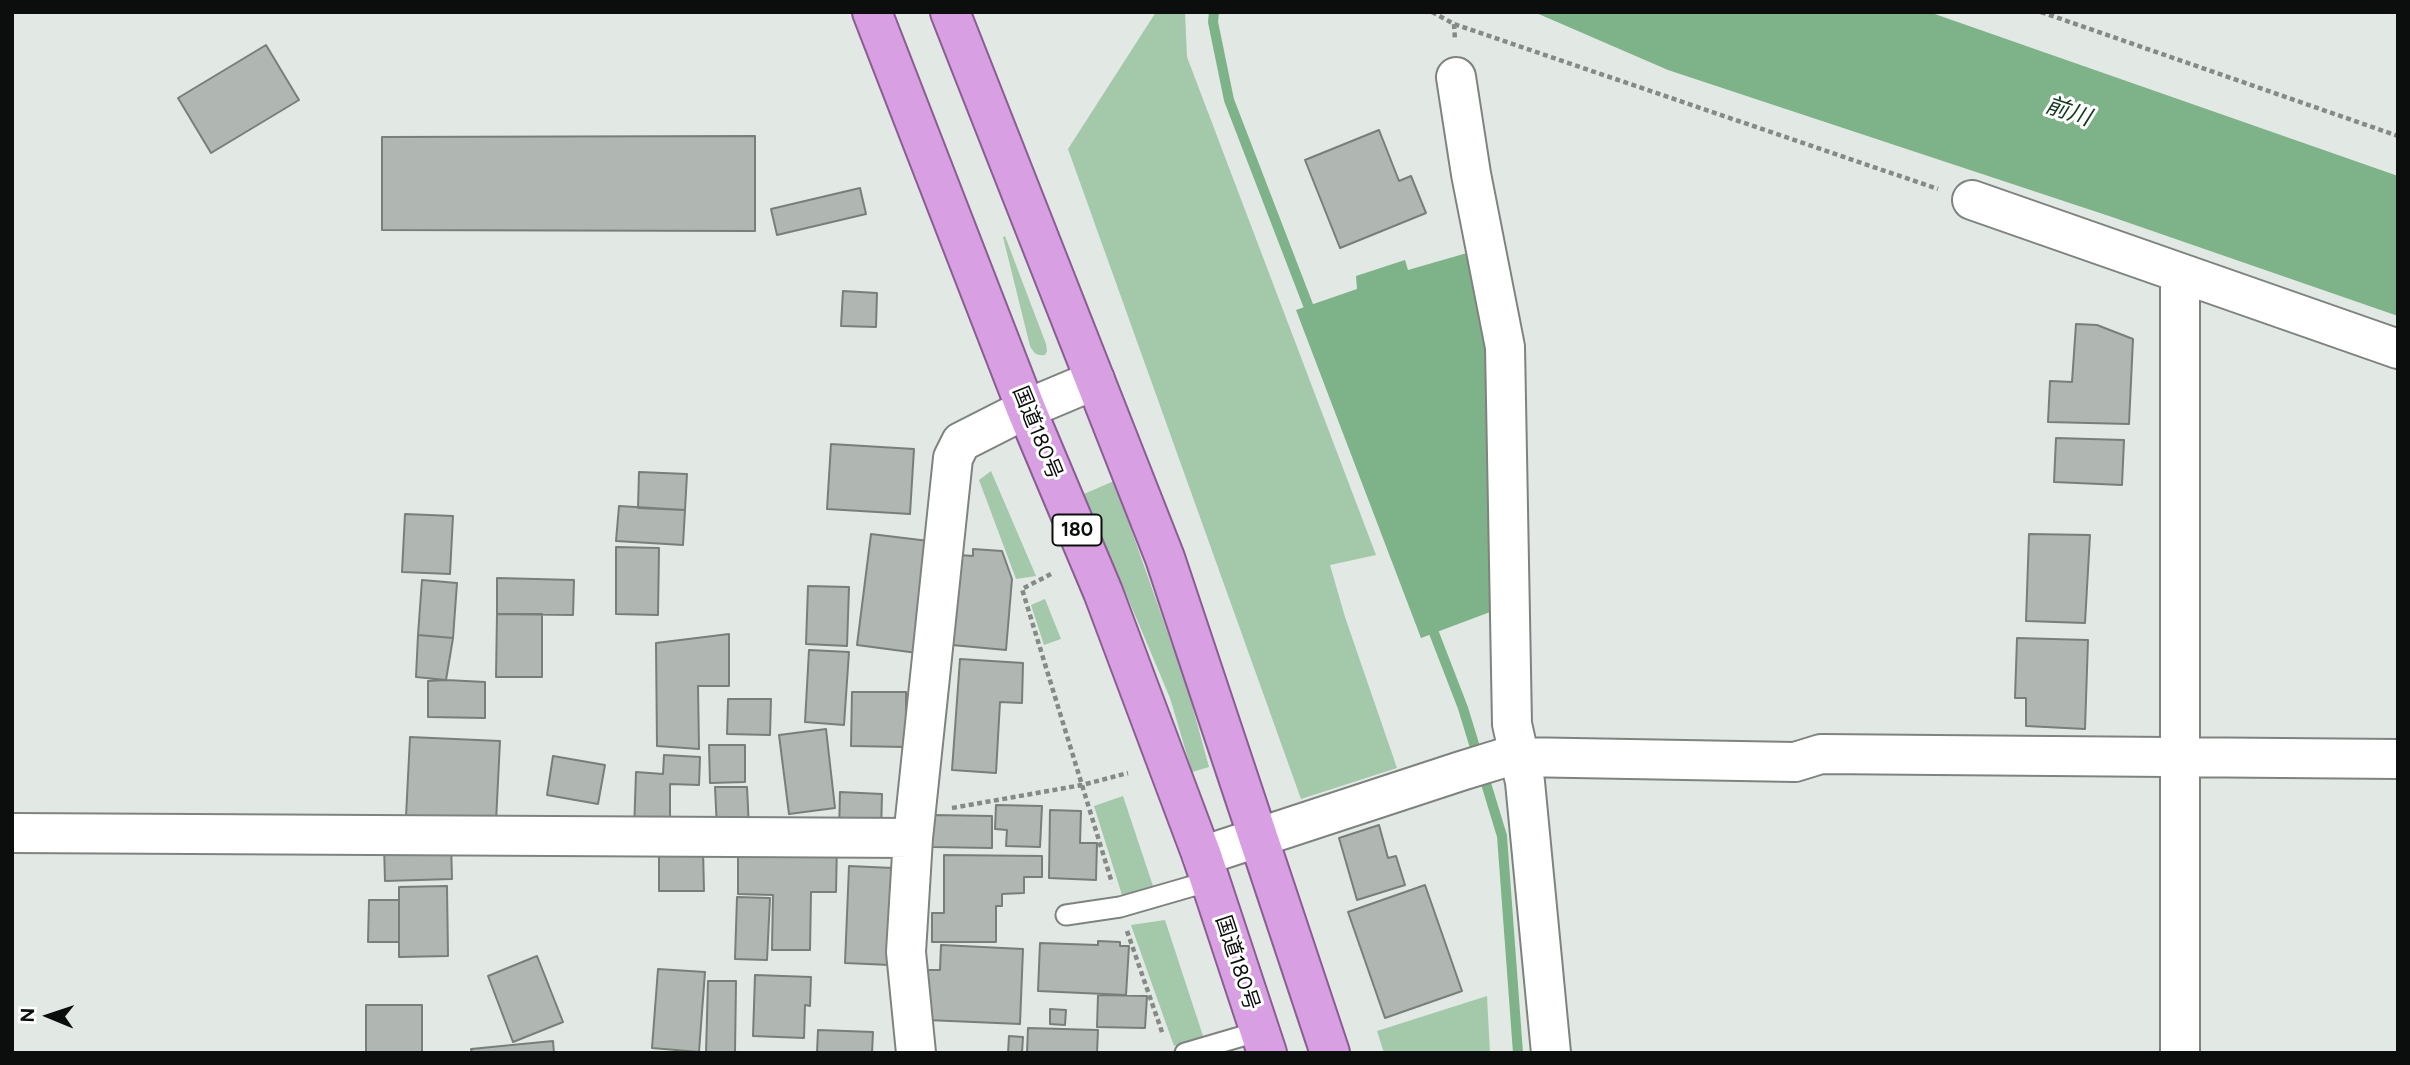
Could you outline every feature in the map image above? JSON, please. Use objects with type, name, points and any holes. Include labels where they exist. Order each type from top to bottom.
[{"type":"highway","name":"国道180号","points":[[872,12],[1026,409],[1103,592],[1206,868],[1264,1042]]},
{"type":"highway","points":[[950,12],[1166,558],[1330,1053]]},
{"type":"street","points":[[1456,77],[1471,174],[1505,347],[1512,724],[1510,758],[1525,782],[1551,1053]]},
{"type":"street","points":[[1972,200],[2398,349]]},
{"type":"street","points":[[2180,272],[2180,1053]]},
{"type":"street","points":[[916,1053],[906,952],[915,823],[953,458],[961,442],[1026,409],[1095,380]]},
{"type":"street","points":[[1206,868],[1258,837],[1461,771],[1510,758],[1795,762],[1821,754],[2398,759]]},
{"type":"street","points":[[12,833],[915,823]]},
{"type":"lane","points":[[1066,915],[1120,907],[1206,868]]},
{"type":"lane","points":[[1185,1053],[1264,1042]]},
{"type":"path","points":[[1432,12],[1454,24],[1972,200]]},
{"type":"path","points":[[2041,12],[2398,136]]},
{"type":"path","points":[[1051,574],[1022,589],[1120,907],[1165,1041]]},
{"type":"path","points":[[915,823],[951,808],[1082,785],[1128,773]]},
{"type":"shaded area","points":[[1156,12],[1185,12],[1187,57],[1376,555],[1330,565],[1397,768],[1301,799],[1068,149]]},
{"type":"shaded area","points":[[1005,236],[1046,344],[1045,355],[1036,354],[1030,346],[1003,237]]},
{"type":"shaded area","points":[[991,471],[1036,576],[1016,579],[979,480]]},
{"type":"shaded area","points":[[1114,481],[1188,690],[1209,767],[1192,772],[1170,698],[1084,494]]},
{"type":"shaded area","points":[[1045,599],[1061,639],[1044,645],[1031,605]]},
{"type":"shaded area","points":[[1123,796],[1153,886],[1122,895],[1094,806]]},
{"type":"shaded area","points":[[1165,920],[1203,1036],[1174,1046],[1131,925]]},
{"type":"shaded area","points":[[1487,996],[1490,1053],[1384,1053],[1377,1031]]},
{"type":"water","name":"前川","points":[[1534,12],[1929,12],[2398,176],[2398,316],[2112,217],[1668,70]]},
{"type":"water","points":[[1467,253],[1488,350],[1490,612],[1421,638],[1296,310],[1357,289],[1356,276],[1405,260],[1408,270]]},
{"type":"building","points":[[266,45],[299,100],[211,153],[178,98]]},
{"type":"building","points":[[1379,130],[1399,181],[1411,176],[1426,213],[1340,248],[1305,160]]},
{"type":"building","points":[[755,136],[755,231],[382,230],[382,137]]},
{"type":"building","points":[[860,188],[866,214],[777,235],[771,209]]},
{"type":"building","points":[[843,291],[877,293],[876,327],[841,326]]},
{"type":"building","points":[[2076,324],[2097,325],[2133,339],[2129,424],[2048,422],[2050,381],[2072,382]]},
{"type":"building","points":[[2056,438],[2124,440],[2122,485],[2054,482]]},
{"type":"building","points":[[831,444],[914,449],[910,514],[827,509]]},
{"type":"building","points":[[639,472],[687,474],[685,510],[638,508]]},
{"type":"building","points":[[619,506],[685,510],[683,545],[616,541]]},
{"type":"building","points":[[405,514],[453,516],[450,574],[402,572]]},
{"type":"building","points":[[871,534],[937,542],[925,654],[857,645]]},
{"type":"building","points":[[2029,534],[2090,535],[2085,623],[2026,621]]},
{"type":"building","points":[[616,547],[659,548],[658,615],[616,614]]},
{"type":"building","points":[[973,549],[1002,551],[1012,579],[1006,650],[952,645],[960,555],[973,556]]},
{"type":"building","points":[[497,578],[574,580],[573,615],[497,614]]},
{"type":"building","points":[[422,580],[457,583],[453,638],[418,635]]},
{"type":"building","points":[[808,586],[849,587],[847,646],[806,644]]},
{"type":"building","points":[[497,614],[542,614],[542,677],[496,677]]},
{"type":"building","points":[[729,634],[729,686],[698,686],[699,749],[657,746],[656,643]]},
{"type":"building","points":[[418,635],[453,638],[446,680],[416,677]]},
{"type":"building","points":[[2017,638],[2088,640],[2085,729],[2026,726],[2026,698],[2015,698]]},
{"type":"building","points":[[809,650],[849,652],[844,725],[805,722]]},
{"type":"building","points":[[960,659],[1023,663],[1022,703],[1000,702],[996,773],[952,770]]},
{"type":"building","points":[[428,681],[485,682],[485,718],[428,717]]},
{"type":"building","points":[[852,692],[906,692],[906,747],[851,746]]},
{"type":"building","points":[[728,699],[771,699],[770,735],[727,734]]},
{"type":"building","points":[[826,729],[835,808],[789,814],[779,735]]},
{"type":"building","points":[[410,737],[500,741],[496,822],[406,817]]},
{"type":"building","points":[[709,745],[745,745],[745,782],[710,783]]},
{"type":"building","points":[[664,755],[700,757],[699,785],[670,784],[670,831],[634,831],[636,772],[663,774]]},
{"type":"building","points":[[553,756],[605,765],[598,804],[547,795]]},
{"type":"building","points":[[715,787],[747,787],[749,828],[717,829]]},
{"type":"building","points":[[840,792],[882,794],[881,834],[839,832]]},
{"type":"building","points":[[996,805],[1042,806],[1040,847],[1006,846],[1007,830],[995,829]]},
{"type":"building","points":[[1050,810],[1081,811],[1080,843],[1097,843],[1096,880],[1049,878]]},
{"type":"building","points":[[932,815],[992,816],[992,848],[932,847]]},
{"type":"building","points":[[1379,825],[1388,858],[1396,856],[1405,885],[1357,900],[1339,838]]},
{"type":"building","points":[[837,842],[836,892],[811,892],[810,950],[772,950],[773,895],[738,894],[738,854]]},
{"type":"building","points":[[451,843],[452,879],[385,881],[384,845]]},
{"type":"building","points":[[659,849],[703,849],[704,891],[659,891]]},
{"type":"building","points":[[944,855],[1042,856],[1042,877],[1024,877],[1024,893],[1002,894],[1002,906],[996,906],[996,942],[932,942],[932,913],[944,913]]},
{"type":"building","points":[[849,866],[893,868],[890,965],[845,963]]},
{"type":"building","points":[[1425,885],[1462,991],[1385,1018],[1348,912]]},
{"type":"building","points":[[447,886],[448,956],[399,957],[399,887]]},
{"type":"building","points":[[737,897],[770,898],[767,960],[735,959]]},
{"type":"building","points":[[369,900],[399,900],[399,942],[368,942]]},
{"type":"building","points":[[1098,941],[1120,942],[1120,946],[1129,946],[1126,995],[1038,991],[1040,943],[1098,945]]},
{"type":"building","points":[[941,945],[1023,949],[1020,1024],[927,1020],[928,970],[940,970]]},
{"type":"building","points":[[537,956],[563,1022],[513,1042],[488,976]]},
{"type":"building","points":[[658,969],[705,972],[699,1052],[652,1048]]},
{"type":"building","points":[[755,975],[811,977],[810,1006],[805,1005],[804,1038],[753,1036]]},
{"type":"building","points":[[708,981],[736,981],[735,1053],[706,1053]]},
{"type":"building","points":[[1098,995],[1147,996],[1145,1028],[1097,1027]]},
{"type":"building","points":[[366,1005],[422,1005],[422,1053],[366,1053]]},
{"type":"building","points":[[1050,1009],[1066,1010],[1065,1025],[1050,1024]]},
{"type":"building","points":[[1028,1028],[1098,1030],[1097,1053],[1027,1053]]},
{"type":"building","points":[[818,1030],[873,1032],[872,1053],[817,1053]]},
{"type":"building","points":[[1009,1036],[1023,1037],[1022,1053],[1008,1053]]},
{"type":"building","points":[[553,1041],[554,1053],[472,1053],[471,1049]]},
{"type":"waterway","points":[[1214,12],[1213,22],[1229,100],[1313,318]]},
{"type":"waterway","points":[[1429,620],[1463,708],[1502,836],[1518,1053]]}]
